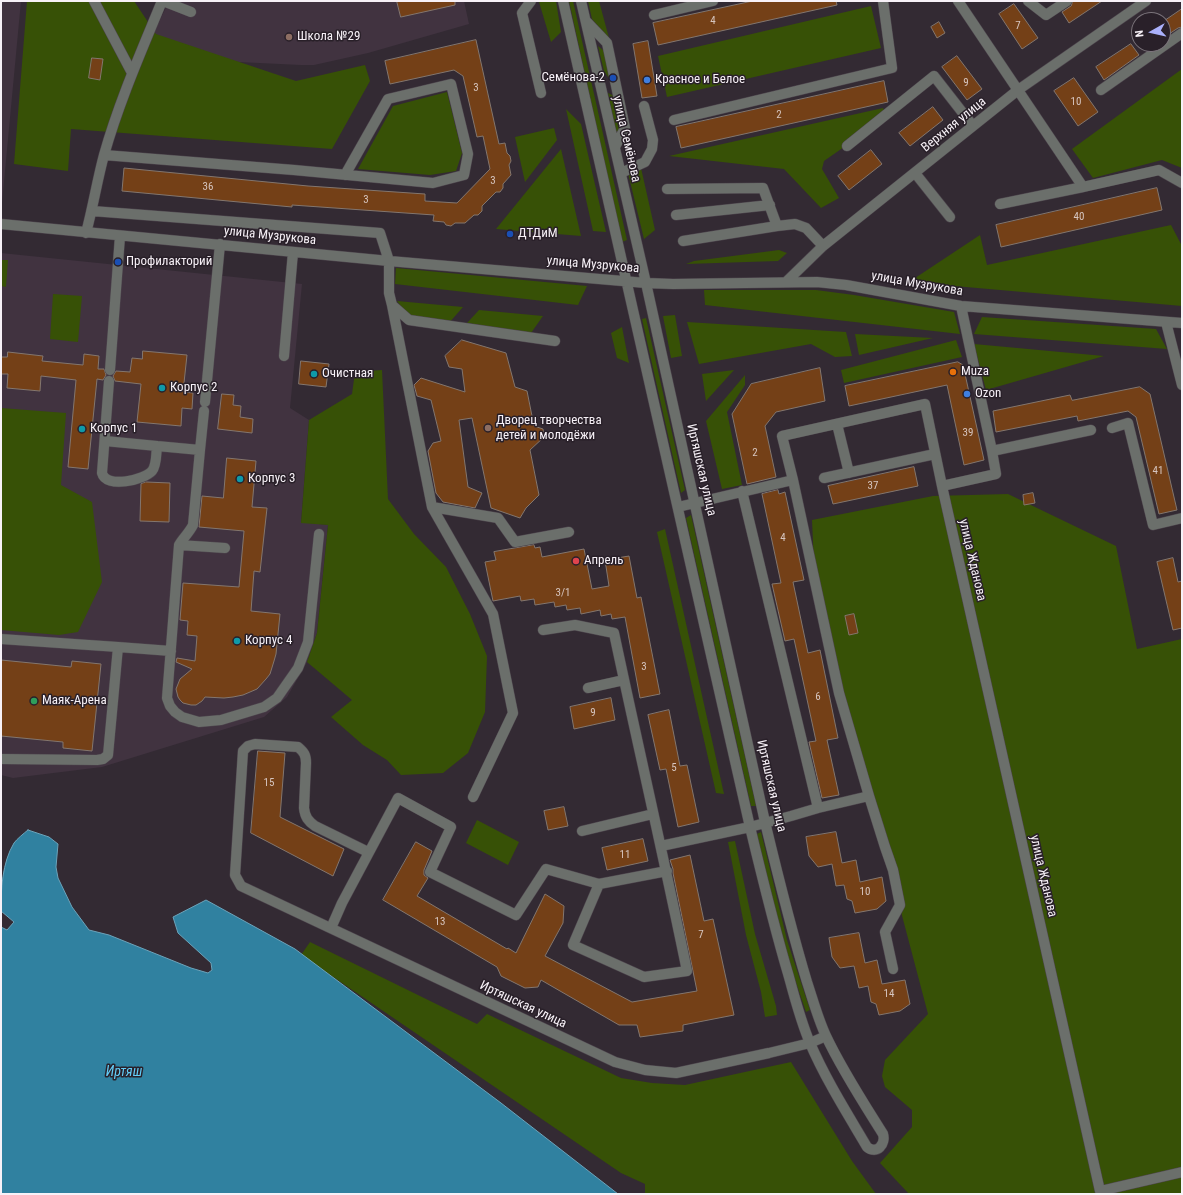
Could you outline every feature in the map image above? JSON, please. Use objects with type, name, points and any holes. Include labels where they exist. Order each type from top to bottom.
[{"type":"street","points":[[94,1],[132,72]]},
{"type":"street","points":[[86,233],[104,155],[132,72],[163,1],[191,12]]},
{"type":"street","points":[[531,1],[522,13],[541,93]]},
{"type":"street","points":[[562,1],[626,281]]},
{"type":"street","name":"улица Семёнова","points":[[581,1],[646,283]]},
{"type":"street","points":[[654,14],[713,1]]},
{"type":"street","points":[[674,120],[892,68],[885,1]]},
{"type":"street","points":[[958,1],[1083,187]]},
{"type":"street","points":[[1028,1],[1046,15],[1067,1]]},
{"type":"street","name":"Верхняя улица","points":[[787,281],[823,246],[1018,90],[1146,1]]},
{"type":"street","points":[[586,20],[607,43],[625,128],[615,147]]},
{"type":"street","points":[[1101,90],[1182,33]]},
{"type":"street","points":[[598,75],[617,91]]},
{"type":"street","points":[[847,146],[934,76],[973,126]]},
{"type":"street","points":[[104,155],[433,183],[464,175],[468,154],[451,84],[388,99],[345,175]]},
{"type":"street","points":[[621,173],[645,162],[652,150],[653,140],[644,106]]},
{"type":"street","points":[[1000,204],[1159,170],[1182,183]]},
{"type":"street","points":[[915,173],[950,217]]},
{"type":"street","points":[[667,189],[763,188],[778,226]]},
{"type":"street","points":[[676,215],[770,205]]},
{"type":"street","points":[[92,211],[380,233],[389,261],[389,293],[432,507],[494,614],[514,713],[474,797]]},
{"type":"street","name":"улица Музрукова","points":[[1,224],[389,261],[646,283],[817,282],[846,285],[961,306],[1182,323]]},
{"type":"street","points":[[683,241],[795,224],[806,228],[823,246]]},
{"type":"street","points":[[110,370],[120,236]]},
{"type":"street","points":[[220,244],[193,525],[190,532],[179,545],[167,698],[170,706],[175,712],[199,722],[221,720],[264,707],[278,698],[298,668],[308,642],[319,534]]},
{"type":"street","points":[[284,356],[293,252]]},
{"type":"street","name":"Иртяшская улица","points":[[626,281],[750,827],[783,959],[801,1019],[829,1082],[867,1147],[870,1150],[876,1150],[883,1144],[883,1134],[844,1071],[826,1036],[800,957],[781,888],[646,283]]},
{"type":"street","points":[[392,305],[409,320],[555,341]]},
{"type":"street","points":[[893,969],[885,932],[900,905],[893,870],[869,796],[839,693],[793,480],[782,436],[925,404],[942,486],[996,474],[961,306]]},
{"type":"street","points":[[1166,322],[1182,385]]},
{"type":"street","points":[[109,380],[103,476],[108,480],[129,482],[147,475],[152,472],[154,468],[157,446]]},
{"type":"street","points":[[1112,428],[1128,423],[1153,525],[1182,518]]},
{"type":"street","points":[[838,424],[849,473]]},
{"type":"street","points":[[992,451],[1090,430]]},
{"type":"street","points":[[104,441],[200,450]]},
{"type":"street","points":[[824,478],[935,454]]},
{"type":"street","points":[[678,507],[694,502],[793,480]]},
{"type":"street","name":"улица Жданова","points":[[942,486],[1100,1191],[1182,1172]]},
{"type":"street","points":[[742,491],[818,808]]},
{"type":"street","points":[[432,507],[498,518],[515,542],[569,532]]},
{"type":"street","points":[[179,545],[225,548]]},
{"type":"street","points":[[544,630],[574,625],[614,633],[653,814],[667,871],[687,971],[644,977],[573,945],[599,884]]},
{"type":"street","points":[[1,639],[171,651]]},
{"type":"street","points":[[1,759],[96,760],[108,755],[118,647]]},
{"type":"street","points":[[588,688],[624,680]]},
{"type":"street","name":"Иртяшская улица","points":[[368,852],[315,826],[308,821],[305,816],[304,808],[306,756],[303,751],[298,747],[255,744],[248,746],[244,751],[235,875],[241,886],[615,1062],[645,1070],[676,1073],[769,1053],[810,1042]]},
{"type":"street","points":[[661,846],[750,827],[818,808],[869,796]]},
{"type":"street","points":[[331,928],[368,852],[398,798],[451,826],[430,872],[516,916],[546,870],[599,884],[667,871]]},
{"type":"street","points":[[582,830],[653,814]]},
{"type":"street","points":[[810,1042],[826,1036]]},
{"type":"shaded area","points":[[1,1],[21,1],[2,203],[1,203]]},
{"type":"shaded area","name":"Школа №29","points":[[169,1],[464,1],[469,24],[368,53],[314,65],[155,58],[146,49]]},
{"type":"shaded area","points":[[1,253],[302,284],[290,408],[309,420],[301,522],[328,525],[317,633],[307,662],[287,697],[264,717],[102,767],[13,778],[1,775]]},
{"type":"green space","points":[[27,1],[134,1],[156,34],[296,81],[365,65],[370,81],[332,149],[71,129],[68,171],[14,164]]},
{"type":"green space","points":[[556,1],[561,32],[551,42],[539,2]]},
{"type":"green space","points":[[569,1],[573,1],[627,240],[622,242]]},
{"type":"green space","points":[[588,1],[599,1],[609,38],[592,19]]},
{"type":"green space","points":[[871,6],[881,48],[667,97],[658,56]]},
{"type":"green space","points":[[598,46],[604,51],[610,80],[604,71]]},
{"type":"green space","points":[[1182,69],[1182,168],[1162,160],[1093,178],[1072,149]]},
{"type":"green space","points":[[447,92],[462,153],[456,171],[430,175],[358,169],[393,106]]},
{"type":"green space","points":[[608,93],[614,96],[620,131],[617,136]]},
{"type":"green space","points":[[883,108],[887,117],[824,161],[822,169],[839,198],[821,208],[784,169],[669,156]]},
{"type":"green space","points":[[566,109],[581,124],[606,232],[593,231]]},
{"type":"green space","points":[[554,128],[557,140],[525,182],[515,137]]},
{"type":"green space","points":[[561,149],[581,236],[496,229]]},
{"type":"green space","points":[[641,168],[655,230],[644,239],[628,173]]},
{"type":"green space","points":[[1171,225],[1182,246],[1182,306],[909,282],[980,235],[987,265]]},
{"type":"green space","points":[[779,250],[787,253],[778,261],[686,264],[694,261]]},
{"type":"green space","points":[[1,260],[8,260],[6,287],[1,286]]},
{"type":"green space","points":[[396,268],[587,286],[578,305],[395,284]]},
{"type":"green space","points":[[704,290],[816,290],[954,312],[960,334],[705,305]]},
{"type":"green space","points":[[53,294],[82,296],[78,342],[50,339]]},
{"type":"green space","points":[[397,301],[463,307],[449,323],[410,318]]},
{"type":"green space","points":[[479,310],[543,316],[531,333],[467,323]]},
{"type":"green space","points":[[675,315],[682,356],[671,358],[663,316]]},
{"type":"green space","points":[[982,317],[1156,329],[1167,349],[974,334]]},
{"type":"green space","points":[[646,318],[685,490],[681,493],[642,319]]},
{"type":"green space","points":[[687,322],[846,332],[852,356],[835,357],[811,344],[699,364]]},
{"type":"green space","points":[[622,327],[629,363],[617,358],[611,333]]},
{"type":"green space","points":[[855,334],[933,338],[859,355]]},
{"type":"green space","points":[[956,340],[962,357],[844,383],[841,370]]},
{"type":"green space","points":[[974,344],[1104,356],[986,390]]},
{"type":"green space","points":[[382,370],[388,499],[414,534],[446,567],[470,614],[487,656],[485,712],[468,753],[443,773],[401,775],[387,760],[363,745],[331,717],[352,700],[307,662],[317,633],[328,525],[301,523],[309,420],[352,394],[355,372]]},
{"type":"green space","points":[[734,370],[706,401],[702,374]]},
{"type":"green space","points":[[745,375],[745,385],[727,412],[742,485],[722,489],[706,421]]},
{"type":"green space","points":[[1,408],[66,413],[61,485],[92,502],[102,582],[78,632],[59,635],[1,630]]},
{"type":"green space","points":[[1008,494],[1116,546],[1137,649],[1182,639],[1182,1194],[909,1194],[880,1163],[912,1127],[912,1110],[885,1087],[882,1076],[885,1060],[928,1014],[815,586],[812,520],[933,496]]},
{"type":"green space","points":[[691,515],[756,806],[751,806],[686,518]]},
{"type":"green space","points":[[665,529],[724,794],[716,793],[657,532]]},
{"type":"green space","points":[[477,820],[519,842],[508,865],[466,843]]},
{"type":"green space","points":[[761,832],[787,940],[810,1010],[806,1012],[783,944],[757,834]]},
{"type":"green space","points":[[735,841],[755,934],[776,1006],[777,1015],[765,1017],[761,992],[746,935],[728,842]]},
{"type":"green space","points":[[310,942],[477,1024],[487,1014],[621,1078],[652,1083],[685,1085],[791,1062],[852,1161],[876,1194],[645,1194],[645,1184],[621,1173],[301,955]]},
{"type":"water","name":"Иртяш","points":[[28,830],[49,837],[58,844],[56,867],[58,878],[72,907],[89,930],[109,935],[191,968],[208,973],[212,970],[211,963],[178,933],[173,917],[206,900],[295,949],[501,1103],[618,1194],[1,1194],[1,927],[7,930],[14,922],[1,911],[2,885],[10,851],[15,841]]},
{"type":"building","points":[[397,1],[455,1],[455,5],[401,17]]},
{"type":"building","points":[[753,1],[836,1],[837,5],[658,45],[653,23]]},
{"type":"building","points":[[1073,1],[1102,1],[1069,23],[1062,12],[1071,6]]},
{"type":"building","points":[[1014,4],[1038,38],[1022,49],[999,14]]},
{"type":"building","points":[[1182,9],[1182,27],[1171,33],[1171,17]]},
{"type":"building","points":[[939,22],[945,33],[937,38],[931,27]]},
{"type":"building","points":[[476,40],[499,144],[505,143],[507,153],[510,156],[511,161],[509,165],[511,175],[503,184],[503,188],[500,192],[496,192],[482,206],[482,211],[478,215],[474,215],[465,223],[455,223],[451,226],[446,225],[444,222],[433,221],[434,215],[292,205],[292,207],[122,191],[124,168],[308,186],[425,194],[425,201],[457,203],[490,169],[483,136],[477,137],[463,76],[454,70],[390,84],[385,61]]},
{"type":"building","name":"Красное и Белое","points":[[648,41],[657,96],[642,98],[633,44]]},
{"type":"building","points":[[1131,44],[1131,52],[1137,52],[1139,55],[1104,80],[1096,67]]},
{"type":"building","points":[[957,56],[982,89],[967,100],[942,67]]},
{"type":"building","points":[[92,58],[103,59],[100,80],[89,78]]},
{"type":"building","points":[[1074,78],[1098,112],[1078,126],[1054,91]]},
{"type":"building","points":[[884,81],[888,102],[681,148],[676,127]]},
{"type":"building","points":[[933,107],[943,120],[910,146],[899,133]]},
{"type":"building","points":[[871,150],[882,164],[849,190],[838,176]]},
{"type":"building","points":[[1157,188],[1162,210],[1001,247],[996,225]]},
{"type":"building","name":"Дворец творчества детей и молодёжи","points":[[462,340],[506,353],[515,387],[527,391],[534,426],[543,429],[544,437],[530,450],[539,495],[526,508],[520,518],[491,508],[472,418],[459,420],[468,487],[482,493],[475,508],[443,502],[436,493],[428,451],[433,443],[441,441],[431,400],[417,396],[414,385],[421,378],[465,392],[462,369],[449,367],[445,356]]},
{"type":"building","name":"Корпус 2","points":[[143,351],[187,355],[183,392],[193,393],[192,409],[182,408],[181,426],[137,422],[141,384],[115,381],[113,376],[116,371],[130,372],[132,358],[142,359]]},
{"type":"building","name":"Корпус 1","points":[[8,352],[43,356],[42,361],[83,365],[84,354],[99,356],[98,369],[104,369],[106,375],[103,380],[97,379],[88,469],[68,467],[76,380],[41,376],[40,391],[7,388],[8,374],[1,374],[1,357],[7,357]]},
{"type":"building","name":"Очистная","points":[[301,361],[329,364],[326,387],[299,384]]},
{"type":"building","points":[[958,362],[963,365],[984,460],[964,465],[947,385],[849,406],[845,386]]},
{"type":"building","points":[[820,368],[825,401],[776,412],[765,426],[776,477],[747,484],[732,414],[751,384]]},
{"type":"building","points":[[1140,387],[1150,394],[1177,510],[1159,514],[1136,417],[1128,411],[1078,421],[1077,416],[996,432],[993,411],[1070,395],[1072,400]]},
{"type":"building","points":[[222,394],[234,395],[233,405],[241,406],[240,417],[253,419],[252,433],[218,429]]},
{"type":"building","name":"Корпус 4","points":[[227,458],[256,461],[252,507],[267,508],[260,572],[254,571],[251,611],[280,614],[276,654],[270,674],[257,689],[243,695],[233,697],[205,697],[196,705],[191,705],[183,703],[180,700],[176,689],[180,679],[192,669],[176,662],[177,658],[195,661],[197,636],[187,635],[188,621],[180,620],[183,583],[239,587],[244,531],[199,527],[202,496],[223,498]]},
{"type":"building","points":[[914,467],[918,486],[833,504],[828,486]]},
{"type":"building","points":[[146,482],[170,483],[169,522],[140,521],[141,484]]},
{"type":"building","points":[[778,490],[779,494],[785,492],[804,580],[793,582],[808,653],[820,650],[838,738],[827,740],[839,795],[822,798],[809,742],[816,741],[794,639],[785,641],[772,584],[781,583],[762,494]]},
{"type":"building","points":[[1033,493],[1035,503],[1024,505],[1023,495]]},
{"type":"building","points":[[534,545],[535,548],[540,547],[542,557],[584,549],[592,589],[609,586],[605,560],[629,556],[637,598],[641,597],[660,694],[640,698],[625,617],[612,619],[611,614],[601,616],[600,610],[581,614],[580,608],[567,610],[566,605],[555,607],[554,602],[535,605],[534,599],[521,601],[520,596],[493,601],[485,562],[496,560],[494,552]]},
{"type":"building","points":[[1173,558],[1178,582],[1182,581],[1182,628],[1173,630],[1157,562]]},
{"type":"building","points":[[854,614],[858,633],[849,635],[845,616]]},
{"type":"building","name":"Маяк-Арена","points":[[1,660],[71,667],[72,661],[101,664],[92,751],[63,748],[63,742],[1,736]]},
{"type":"building","points":[[611,698],[615,720],[574,729],[570,707]]},
{"type":"building","points":[[669,710],[680,766],[687,765],[699,822],[678,827],[666,769],[660,770],[648,715]]},
{"type":"building","points":[[258,751],[285,753],[280,817],[344,849],[333,876],[251,833]]},
{"type":"building","points":[[564,807],[568,826],[548,830],[544,811]]},
{"type":"building","points":[[836,832],[842,863],[856,860],[860,882],[882,877],[886,901],[877,909],[855,913],[852,901],[847,899],[844,885],[836,886],[832,864],[818,867],[809,856],[806,837]]},
{"type":"building","points":[[643,839],[648,861],[607,870],[602,848]]},
{"type":"building","points":[[416,842],[432,851],[424,870],[424,875],[428,878],[417,896],[516,953],[545,894],[564,906],[563,923],[545,956],[632,1002],[697,991],[670,860],[690,855],[704,921],[713,919],[734,1015],[683,1025],[683,1031],[640,1037],[637,1025],[619,1025],[541,980],[538,987],[525,988],[501,976],[497,967],[383,900]]},
{"type":"building","points":[[859,933],[865,963],[877,960],[882,984],[905,980],[910,1004],[900,1011],[879,1015],[876,1004],[871,1002],[868,986],[859,988],[854,966],[840,968],[832,957],[829,938]]},
{"type":"place","name":"Школа №29","points":[[289,37]]},
{"type":"place","name":"Семёнова-2","points":[[613,78]]},
{"type":"place","name":"Красное и Белое","points":[[647,80]]},
{"type":"place","name":"ДТДиМ","points":[[510,234]]},
{"type":"place","name":"Профилакторий","points":[[118,262]]},
{"type":"place","name":"Muza","points":[[953,372]]},
{"type":"place","name":"Очистная","points":[[314,374]]},
{"type":"place","name":"Корпус 2","points":[[162,388]]},
{"type":"place","name":"Ozon","points":[[967,394]]},
{"type":"place","name":"Дворец творчества детей и молодёжи","points":[[488,428]]},
{"type":"place","name":"Корпус 1","points":[[82,429]]},
{"type":"place","name":"Корпус 3","points":[[240,479]]},
{"type":"place","name":"Апрель","points":[[576,561]]},
{"type":"place","name":"Корпус 4","points":[[237,641]]},
{"type":"place","name":"Маяк-Арена","points":[[34,701]]}]
